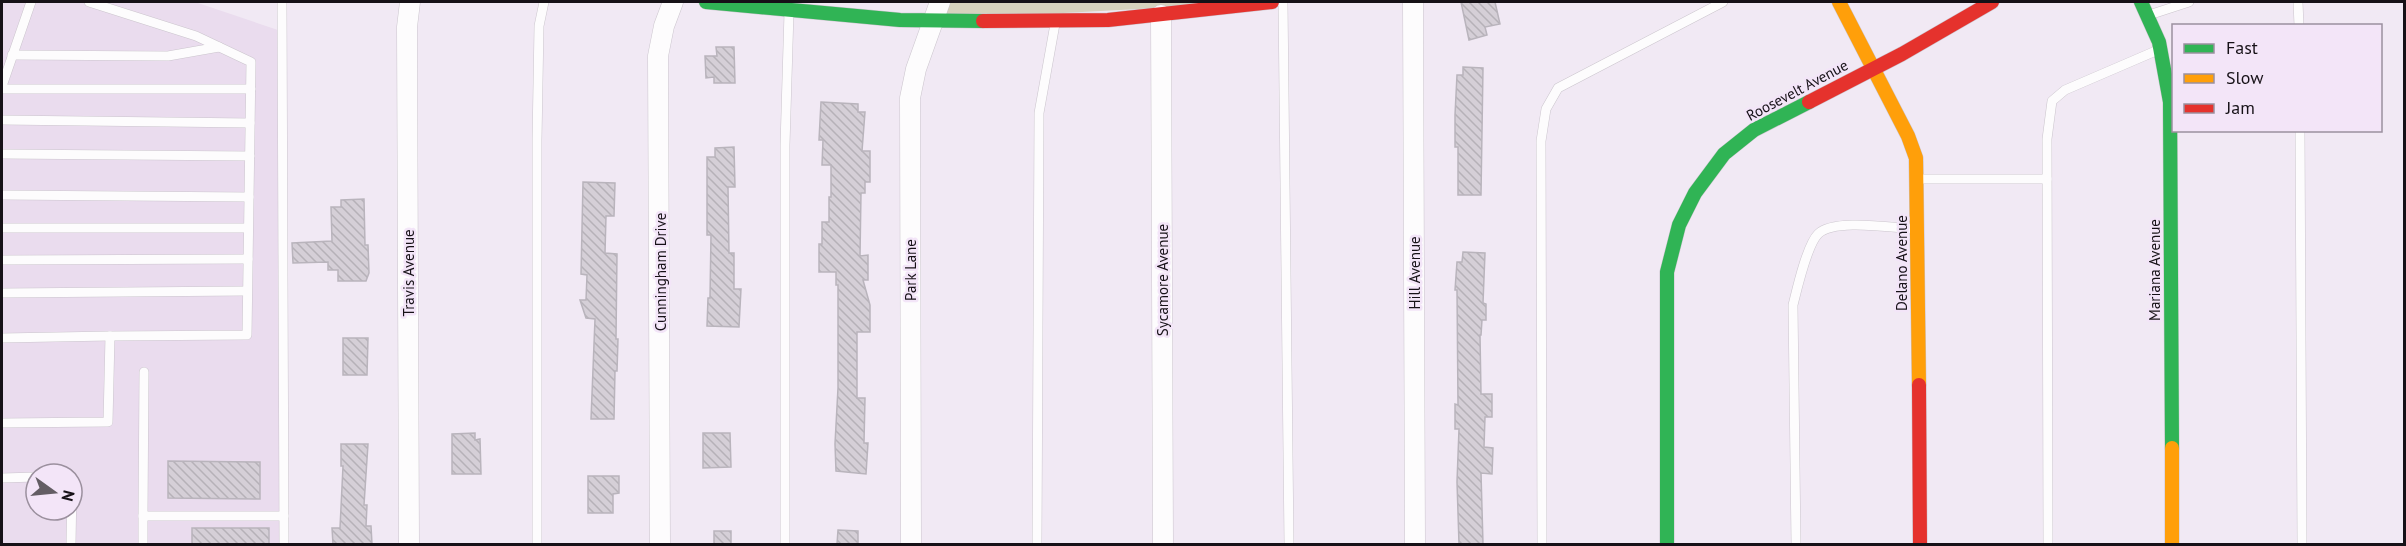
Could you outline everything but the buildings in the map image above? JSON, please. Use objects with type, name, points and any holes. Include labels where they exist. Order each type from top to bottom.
[{"type":"street","name":"Travis Avenue","points":[[409,544],[407,27],[410,2]]},
{"type":"street","name":"Cunningham Drive","points":[[660,544],[658,56],[663,26],[673,2]]},
{"type":"street","points":[[706,2],[789,10],[806,6],[900,20],[937,10],[963,22],[1108,20],[1272,2]]},
{"type":"street","name":"Hill Avenue","points":[[1413,2],[1415,544]]},
{"type":"street","name":"Delano Avenue","points":[[1839,2],[1912,145],[1916,158],[1920,544]]},
{"type":"street","name":"Roosevelt Avenue","points":[[1667,544],[1666,287],[1674,241],[1684,215],[1710,170],[1743,138],[1772,119],[1795,110],[1873,69],[1992,2]]},
{"type":"street","name":"Mariana Avenue","points":[[2140,2],[2148,15],[2160,50],[2170,102],[2172,544]]},
{"type":"street","name":"Park Lane","points":[[911,544],[910,98],[916,69],[937,10]]},
{"type":"street","name":"Sycamore Avenue","points":[[1161,15],[1163,544]]},
{"type":"lane","points":[[31,2],[2,87],[251,89]]},
{"type":"lane","points":[[2,338],[247,335],[251,62],[196,36],[89,2]]},
{"type":"lane","points":[[282,2],[284,544]]},
{"type":"lane","points":[[537,544],[537,140],[539,26],[544,2]]},
{"type":"lane","points":[[1283,2],[1289,544]]},
{"type":"lane","points":[[1542,544],[1541,151],[1546,109],[1558,88],[1723,2]]},
{"type":"lane","points":[[2148,15],[2189,2]]},
{"type":"lane","points":[[2298,2],[2299,24]]},
{"type":"lane","points":[[785,544],[785,145],[789,10]]},
{"type":"lane","points":[[1037,544],[1039,113],[1055,21]]},
{"type":"lane","points":[[12,55],[168,56],[219,47]]},
{"type":"lane","points":[[2048,544],[2047,139],[2052,101],[2065,90],[2160,50]]},
{"type":"lane","points":[[2,120],[250,123]]},
{"type":"lane","points":[[2300,132],[2302,544]]},
{"type":"lane","points":[[2,154],[250,156]]},
{"type":"lane","points":[[1918,179],[2047,179]]},
{"type":"lane","points":[[2,195],[249,197]]},
{"type":"lane","points":[[1796,544],[1793,305],[1802,267],[1818,234],[1836,225],[1918,229]]},
{"type":"lane","points":[[2,228],[249,228]]},
{"type":"lane","points":[[2,260],[248,259]]},
{"type":"lane","points":[[2,293],[248,291]]},
{"type":"lane","points":[[2,423],[108,422],[110,336]]},
{"type":"lane","points":[[143,544],[144,372]]},
{"type":"lane","points":[[2,478],[24,477]]},
{"type":"lane","points":[[143,516],[284,516]]},
{"type":"lane","points":[[71,522],[71,544]]},
{"type":"shaded area","points":[[2,2],[195,2],[281,31],[284,544],[2,544]]},
{"type":"shaded area","points":[[940,2],[1271,2],[934,20]]},
{"type":"traffic: fast","points":[[706,2],[900,20],[983,21]]},
{"type":"traffic: fast","points":[[2141,2],[2159,42],[2170,102],[2172,448]]},
{"type":"traffic: fast","points":[[1667,544],[1667,272],[1679,225],[1695,193],[1724,154],[1754,130],[1809,102]]},
{"type":"traffic: slow","points":[[1839,2],[1908,136],[1916,158],[1919,385]]},
{"type":"traffic: slow","points":[[2172,448],[2172,544]]},
{"type":"traffic: jam","points":[[983,21],[1108,20],[1272,2]]},
{"type":"traffic: jam","points":[[1809,102],[1902,54],[1992,2]]},
{"type":"traffic: jam","points":[[1919,385],[1920,544]]}]
